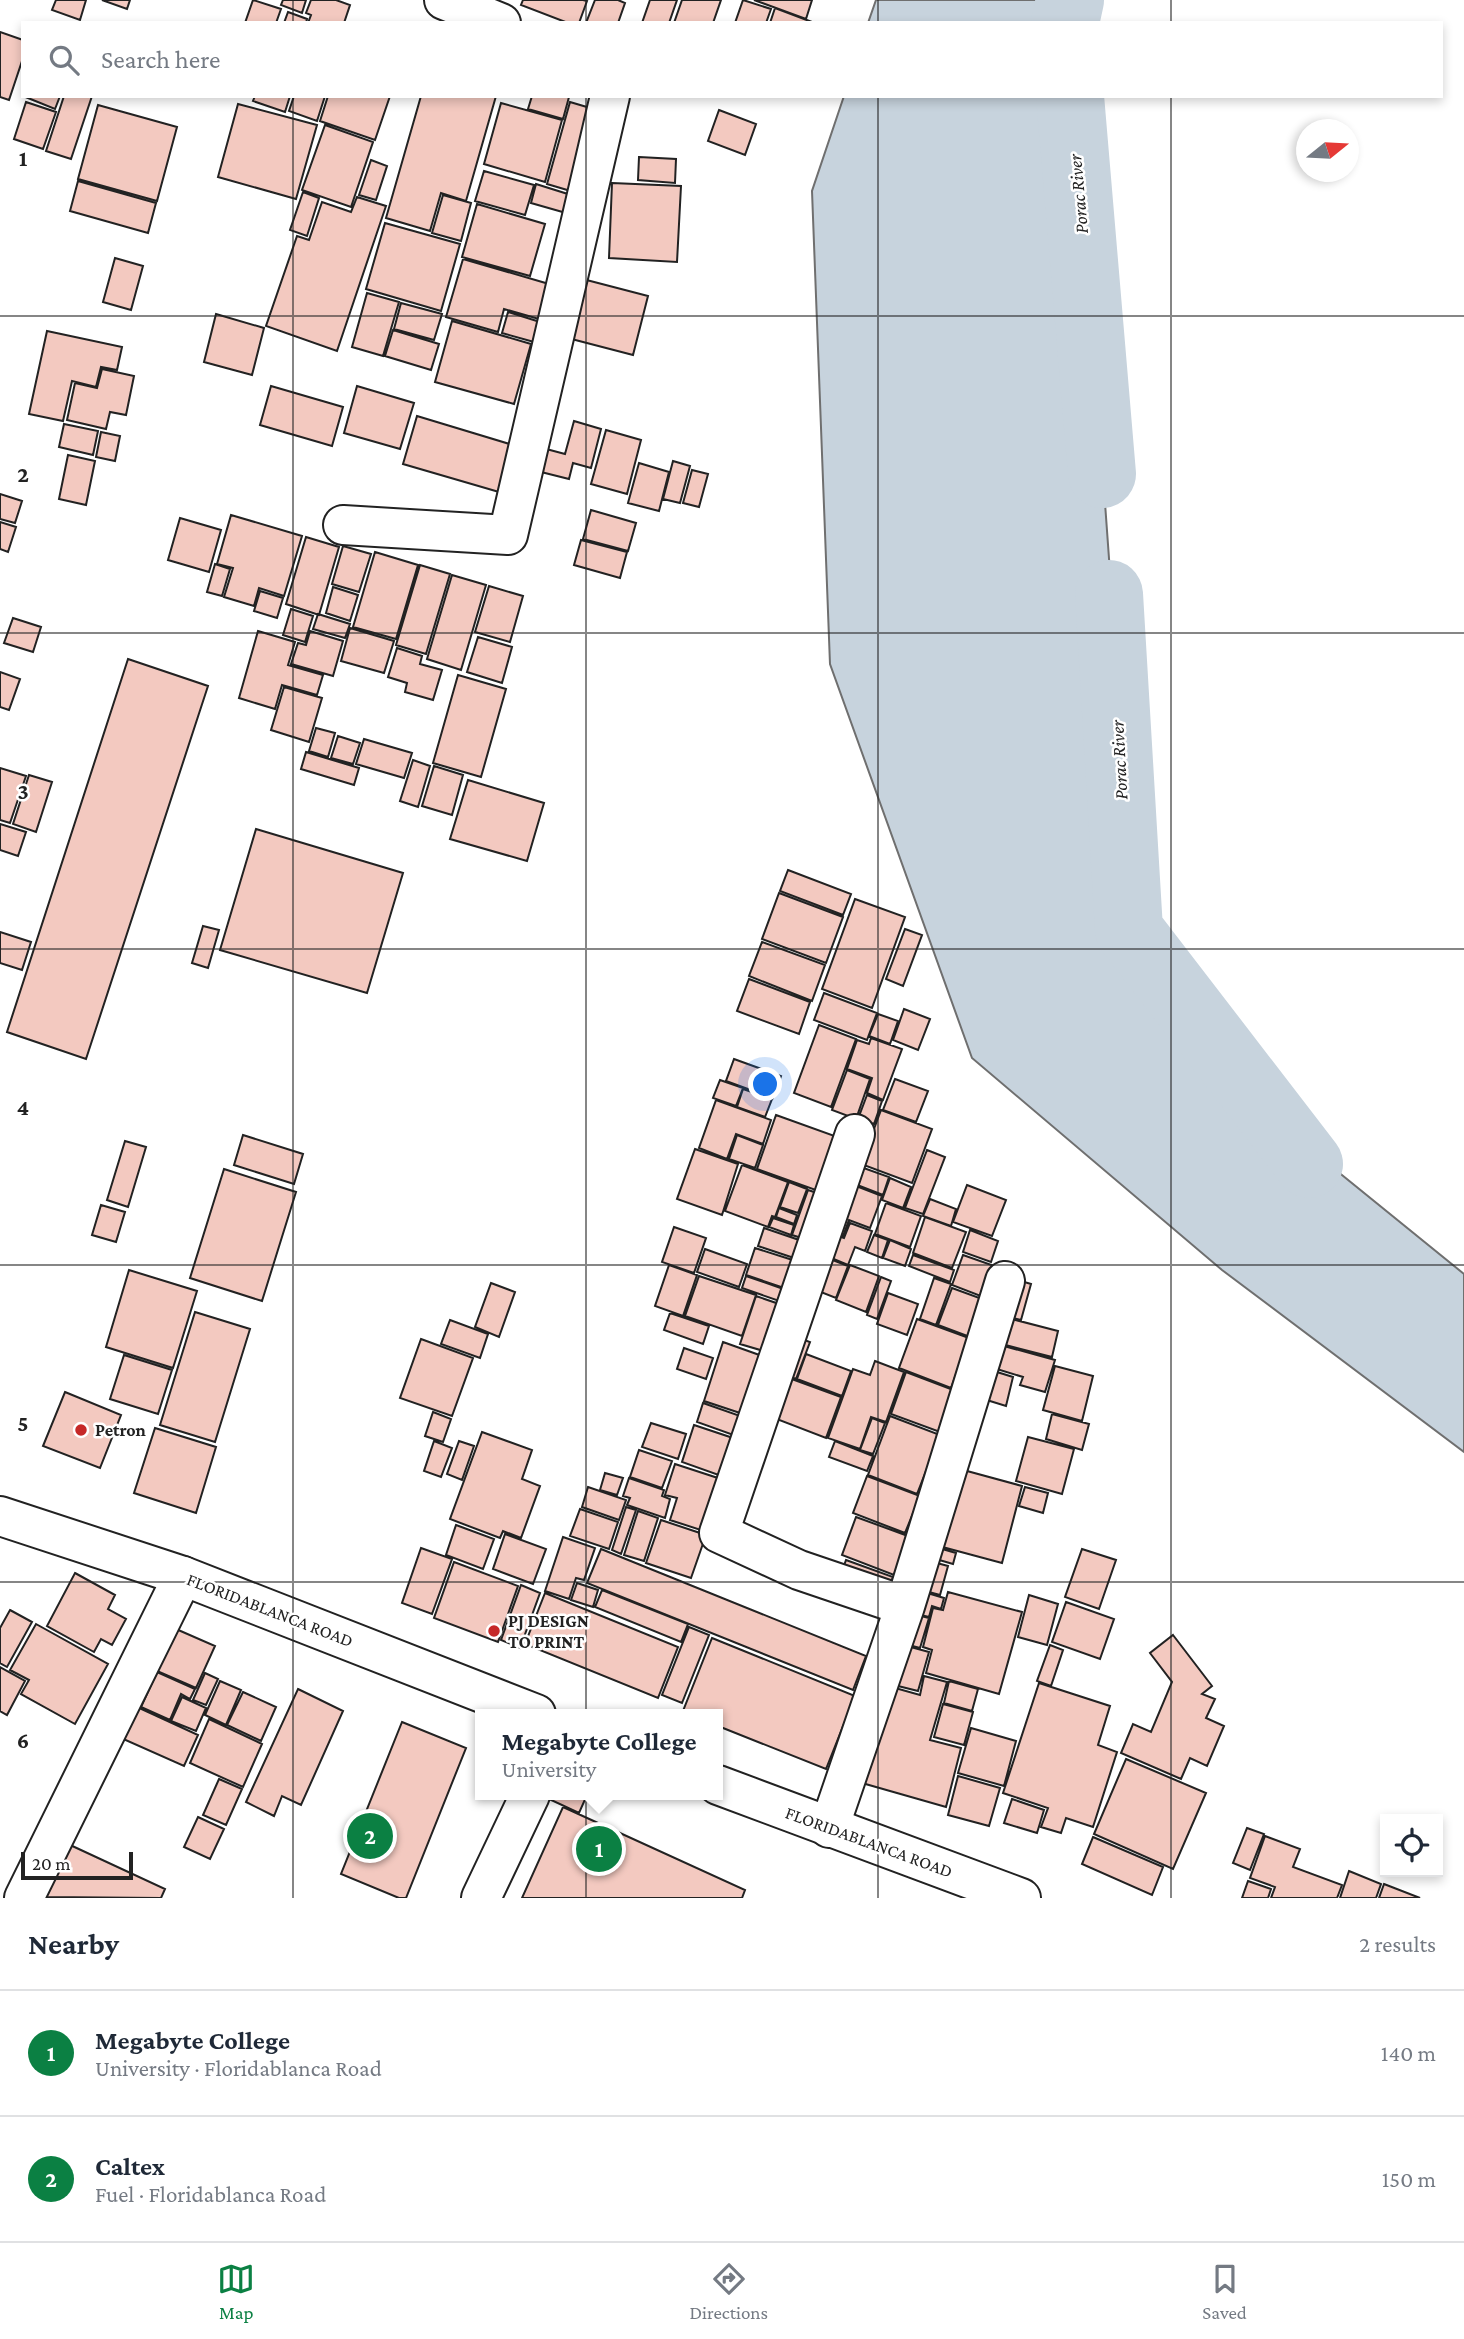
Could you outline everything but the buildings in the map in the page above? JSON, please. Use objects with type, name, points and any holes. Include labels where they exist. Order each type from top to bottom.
[{"type":"street","points":[[444,0],[496,21]]},
{"type":"street","points":[[502,21],[510,0]]},
{"type":"street","points":[[343,525],[508,535],[610,98]]},
{"type":"street","points":[[855,1134],[719,1533],[799,1570],[905,1606]]},
{"type":"street","points":[[829,1828],[905,1606],[1005,1281]]},
{"type":"street","name":"FLORIDABLANCA ROAD","points":[[0,1516],[183,1576],[523,1709]]},
{"type":"street","points":[[24,1898],[183,1576]]},
{"type":"street","name":"FLORIDABLANCA ROAD","points":[[723,1788],[1021,1898]]},
{"type":"street","points":[[481,1898],[528,1800]]},
{"type":"shaded area","points":[[876,0],[1068,0],[1065,21],[869,21]]},
{"type":"shaded area","points":[[843,98],[1055,98],[1051,124],[1097,392],[1112,600],[1121,874],[1188,1027],[1321,1158],[1464,1274],[1464,1452],[1222,1270],[972,1058],[830,664],[812,191]]},
{"type":"waterway","name":"Porac River","points":[[1065,21],[1070,0]]},
{"type":"waterway","name":"Porac River","points":[[1070,98],[1102,474]]},
{"type":"waterway","name":"Porac River","points":[[1109,594],[1129,930],[1309,1164]]},
{"type":"place","name":"Petron","points":[[81,1430]]},
{"type":"place","name":"PJ DESIGN TO PRINT","points":[[494,1631]]},
{"type":"place","name":"Caltex","points":[[370,1836]]},
{"type":"place","name":"Megabyte College","points":[[599,1849]]}]
